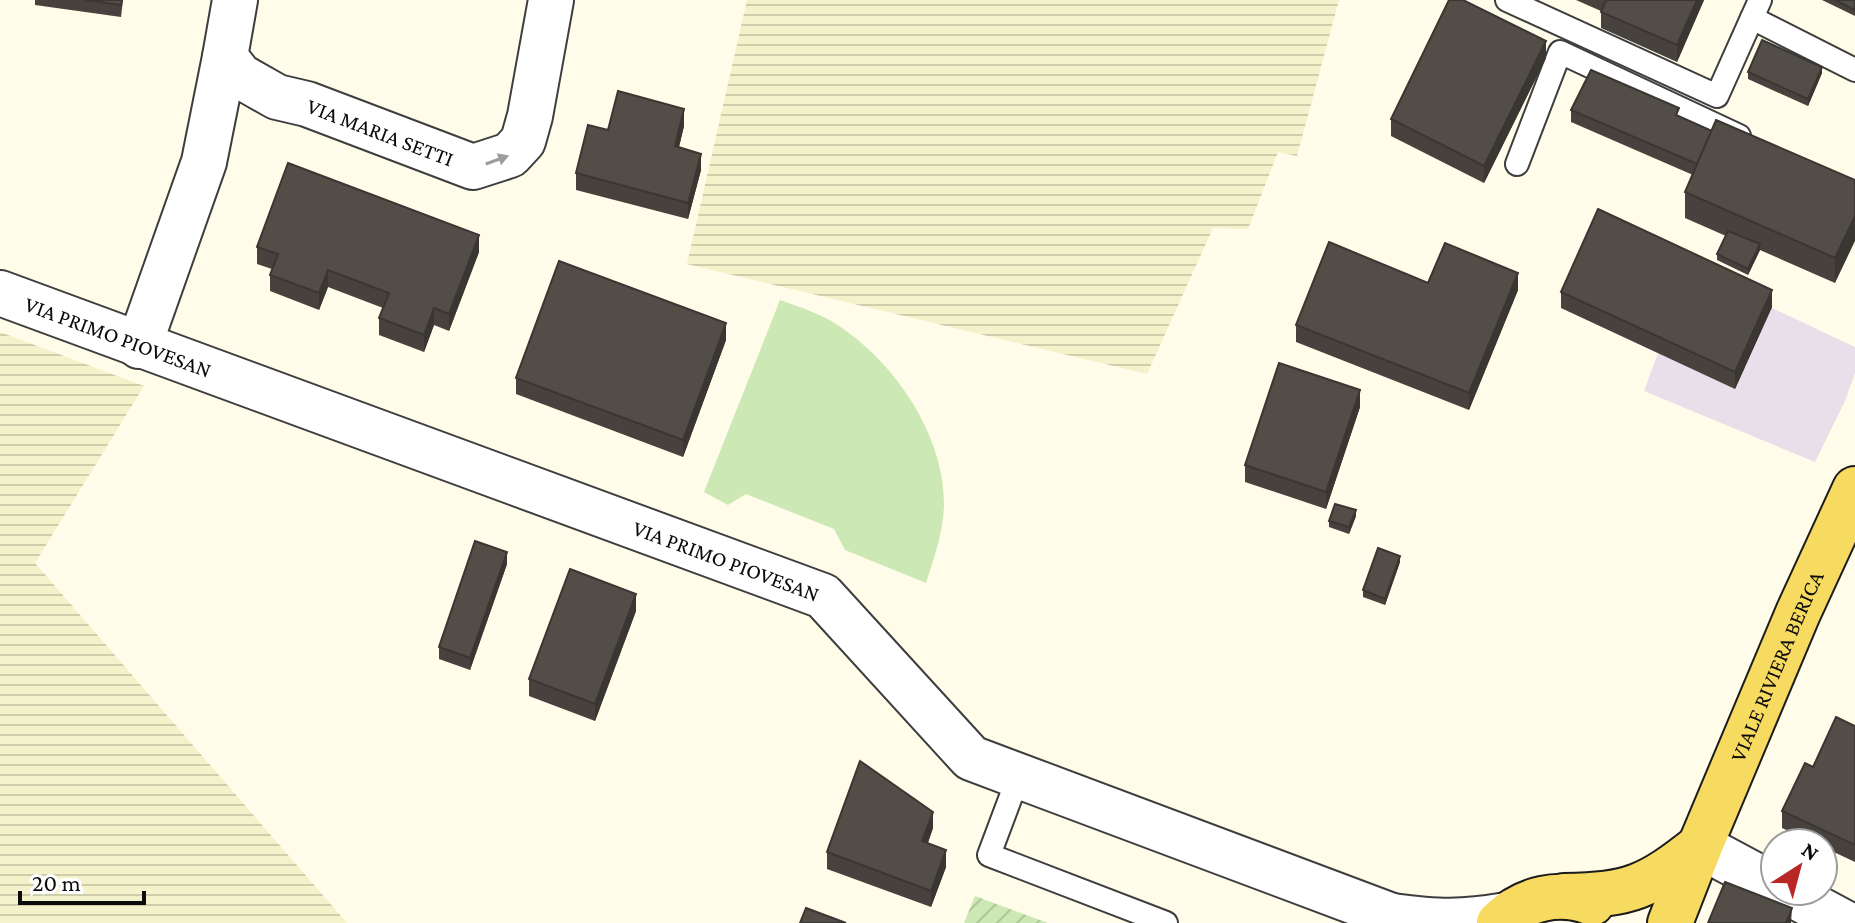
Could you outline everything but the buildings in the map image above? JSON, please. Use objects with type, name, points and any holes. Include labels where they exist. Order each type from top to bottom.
[{"type":"main road","name":"VIALE RIVIERA BERICA","points":[[1670,923],[1798,613],[1855,489]]},
{"type":"main road","name":"VIALE RIVIERA BERICA","points":[[1503,919],[1524,904],[1544,898],[1600,896],[1631,890],[1663,875],[1700,846]]},
{"type":"main road","points":[[1564,896],[1603,908],[1621,923]]},
{"type":"street","name":"VIA MARIA SETTI","points":[[139,346],[204,162],[235,0]]},
{"type":"street","name":"VIA MARIA SETTI","points":[[225,57],[240,76],[277,97],[307,104],[473,167],[510,155],[523,141],[551,0]]},
{"type":"street","name":"VIA MARIA SETTI","points":[[204,162],[233,123],[251,105],[277,97]]},
{"type":"street","name":"VIA PRIMO PIOVESAN","points":[[0,293],[823,596],[971,758],[1375,916],[1441,923],[1503,919]]},
{"type":"street","points":[[1700,846],[1759,877]]},
{"type":"street","points":[[1815,907],[1845,923]]},
{"type":"lane","points":[[1507,0],[1717,96],[1756,9],[1855,70]]},
{"type":"lane","points":[[1517,164],[1560,52],[1753,142]]},
{"type":"lane","points":[[1019,775],[989,855],[1166,923]]},
{"type":"shaded area","points":[[1598,226],[1855,347],[1855,373],[1815,462],[1644,391],[1658,353],[1561,308]]},
{"type":"green space","points":[[747,0],[1339,0],[1297,156],[1278,152],[1248,229],[1213,228],[1147,374],[687,264]]},
{"type":"green space","points":[[780,300],[823,317],[857,340],[896,379],[926,427],[942,479],[944,506],[940,536],[926,583],[845,550],[834,529],[746,494],[728,505],[704,492]]},
{"type":"green space","points":[[0,332],[144,386],[35,563],[347,923],[0,923]]},
{"type":"green space","points":[[975,896],[1048,923],[964,923]]}]
